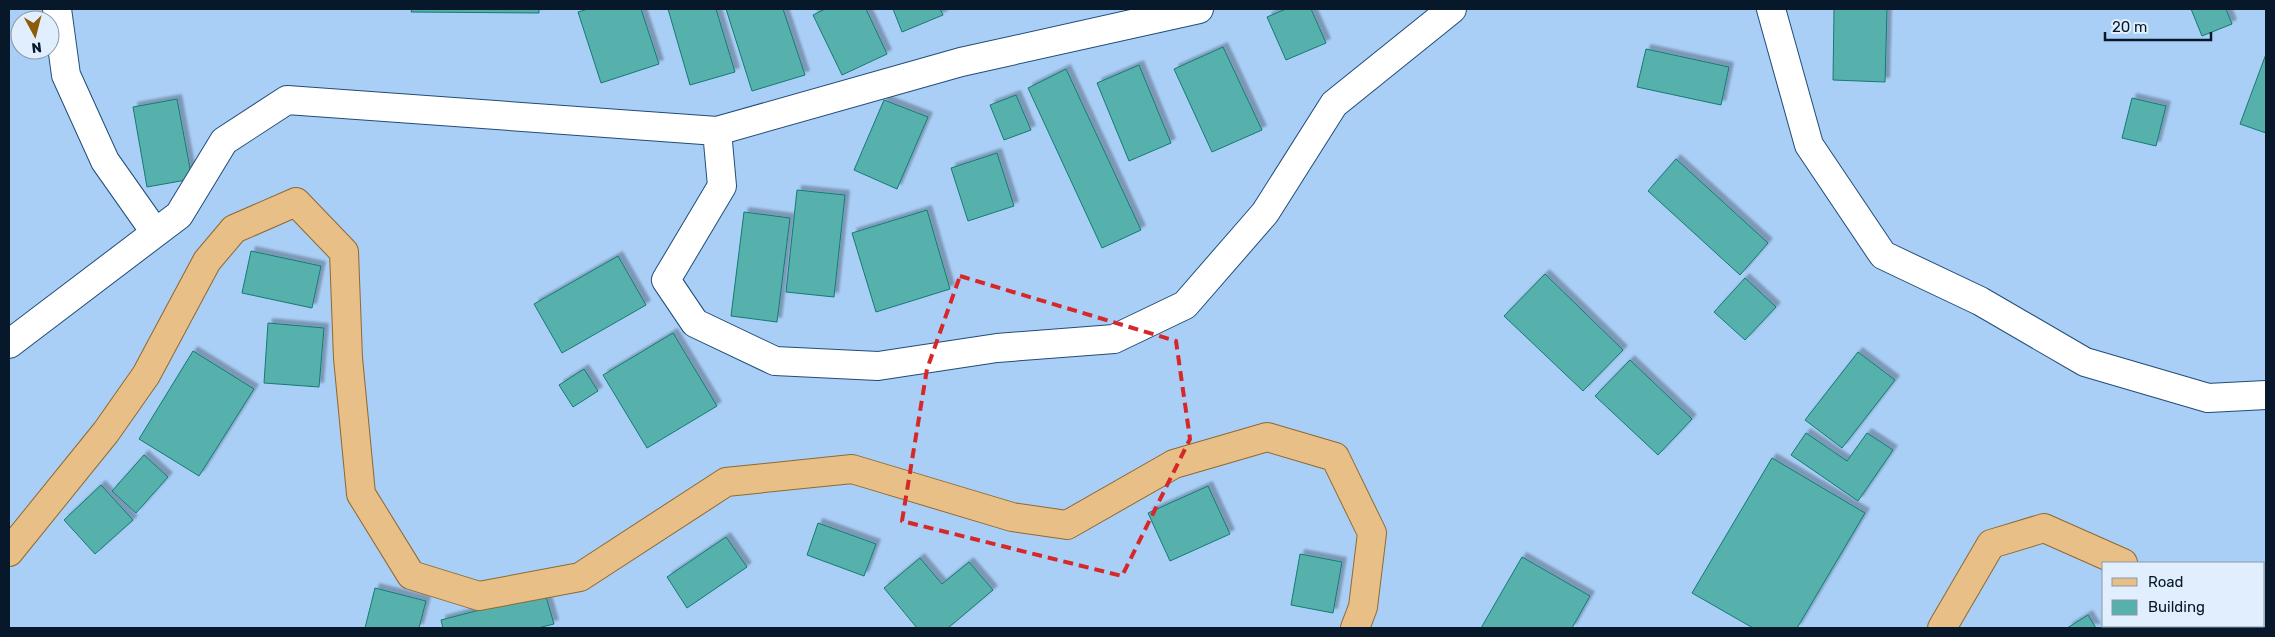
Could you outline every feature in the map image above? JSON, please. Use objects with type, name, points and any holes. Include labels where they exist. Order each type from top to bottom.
[{"type":"main road","points":[[9,552],[106,432],[146,375],[207,261],[234,229],[296,202],[344,252],[348,358],[361,494],[412,575],[479,596],[580,577],[726,482],[852,468],[1012,517],[1067,525],[1174,464],[1267,437],[1335,457],[1372,533],[1363,607],[1355,628]]},
{"type":"main road","points":[[1942,628],[1991,544],[2044,528],[2121,562]]},
{"type":"street","points":[[56,9],[66,75],[105,161],[155,232]]},
{"type":"street","points":[[9,344],[179,215],[224,141],[287,100],[717,131],[961,62],[1199,9]]},
{"type":"street","points":[[717,131],[722,186],[666,280],[695,323],[775,361],[878,366],[997,348],[1114,339],[1184,305],[1265,213],[1334,104],[1452,9]]},
{"type":"street","points":[[1771,9],[1809,145],[1883,255],[1980,301],[2084,362],[2208,398],[2266,395]]},
{"type":"highlighted area","points":[[960,276],[1176,341],[1190,439],[1122,576],[902,521],[927,369]]},
{"type":"building","points":[[412,9],[539,9],[539,13],[411,12]]},
{"type":"building","points":[[588,9],[641,9],[659,64],[601,83],[578,12]]},
{"type":"building","points":[[668,9],[716,9],[735,72],[690,85]]},
{"type":"building","points":[[726,9],[783,9],[805,75],[752,91]]},
{"type":"building","points":[[825,9],[866,9],[887,54],[842,75],[813,15]]},
{"type":"building","points":[[893,9],[940,9],[943,15],[902,32]]},
{"type":"building","points":[[1286,9],[1311,9],[1326,43],[1286,60],[1267,17]]},
{"type":"building","points":[[1834,9],[1887,9],[1885,82],[1833,80]]},
{"type":"building","points":[[2191,9],[2226,9],[2232,24],[2202,36]]},
{"type":"building","points":[[1223,47],[1262,130],[1212,152],[1174,69]]},
{"type":"building","points":[[1646,49],[1729,67],[1721,105],[1637,87]]},
{"type":"building","points":[[2266,54],[2266,133],[2240,124]]},
{"type":"building","points":[[1139,65],[1171,143],[1129,161],[1097,83]]},
{"type":"building","points":[[1066,69],[1141,230],[1102,248],[1028,88]]},
{"type":"building","points":[[1016,95],[1031,130],[1004,140],[990,105]]},
{"type":"building","points":[[2132,98],[2166,106],[2156,146],[2122,138]]},
{"type":"building","points":[[177,99],[192,179],[147,187],[133,107]]},
{"type":"building","points":[[884,100],[928,117],[897,189],[854,170]]},
{"type":"building","points":[[997,153],[1014,206],[968,221],[951,168]]},
{"type":"building","points":[[1676,159],[1768,243],[1740,275],[1648,191]]},
{"type":"building","points":[[797,190],[845,195],[834,297],[786,292]]},
{"type":"building","points":[[927,210],[950,289],[876,312],[852,233]]},
{"type":"building","points":[[744,212],[790,218],[777,322],[731,316]]},
{"type":"building","points":[[251,251],[321,266],[312,308],[242,293]]},
{"type":"building","points":[[618,256],[646,305],[562,353],[534,304]]},
{"type":"building","points":[[1545,274],[1623,350],[1583,391],[1504,316]]},
{"type":"building","points":[[1745,278],[1776,307],[1745,340],[1714,312]]},
{"type":"building","points":[[268,323],[324,328],[319,387],[264,383]]},
{"type":"building","points":[[673,333],[717,406],[647,448],[603,375]]},
{"type":"building","points":[[193,351],[254,389],[199,476],[139,439]]},
{"type":"building","points":[[1858,352],[1895,380],[1842,448],[1805,420]]},
{"type":"building","points":[[1630,360],[1692,419],[1658,455],[1595,396]]},
{"type":"building","points":[[584,369],[598,391],[573,407],[559,385]]},
{"type":"building","points":[[1806,433],[1847,461],[1867,433],[1893,450],[1858,501],[1791,455]]},
{"type":"building","points":[[144,455],[168,477],[136,513],[112,491]]},
{"type":"building","points":[[1772,458],[1865,513],[1797,628],[1753,628],[1692,593]]},
{"type":"building","points":[[101,485],[133,520],[95,554],[64,520]]},
{"type":"building","points":[[1208,486],[1230,534],[1170,561],[1148,513]]},
{"type":"building","points":[[818,523],[876,544],[864,576],[807,555]]},
{"type":"building","points":[[726,537],[747,567],[687,608],[667,577]]},
{"type":"building","points":[[1300,554],[1342,562],[1333,613],[1291,605]]},
{"type":"building","points":[[1522,557],[1590,596],[1572,628],[1481,628]]},
{"type":"building","points":[[920,558],[942,584],[969,562],[993,590],[948,628],[917,628],[884,588]]},
{"type":"building","points":[[375,588],[426,601],[419,628],[365,628]]},
{"type":"building","points":[[545,593],[554,624],[538,628],[443,628],[441,620]]},
{"type":"building","points":[[2088,615],[2096,628],[2067,628]]}]
